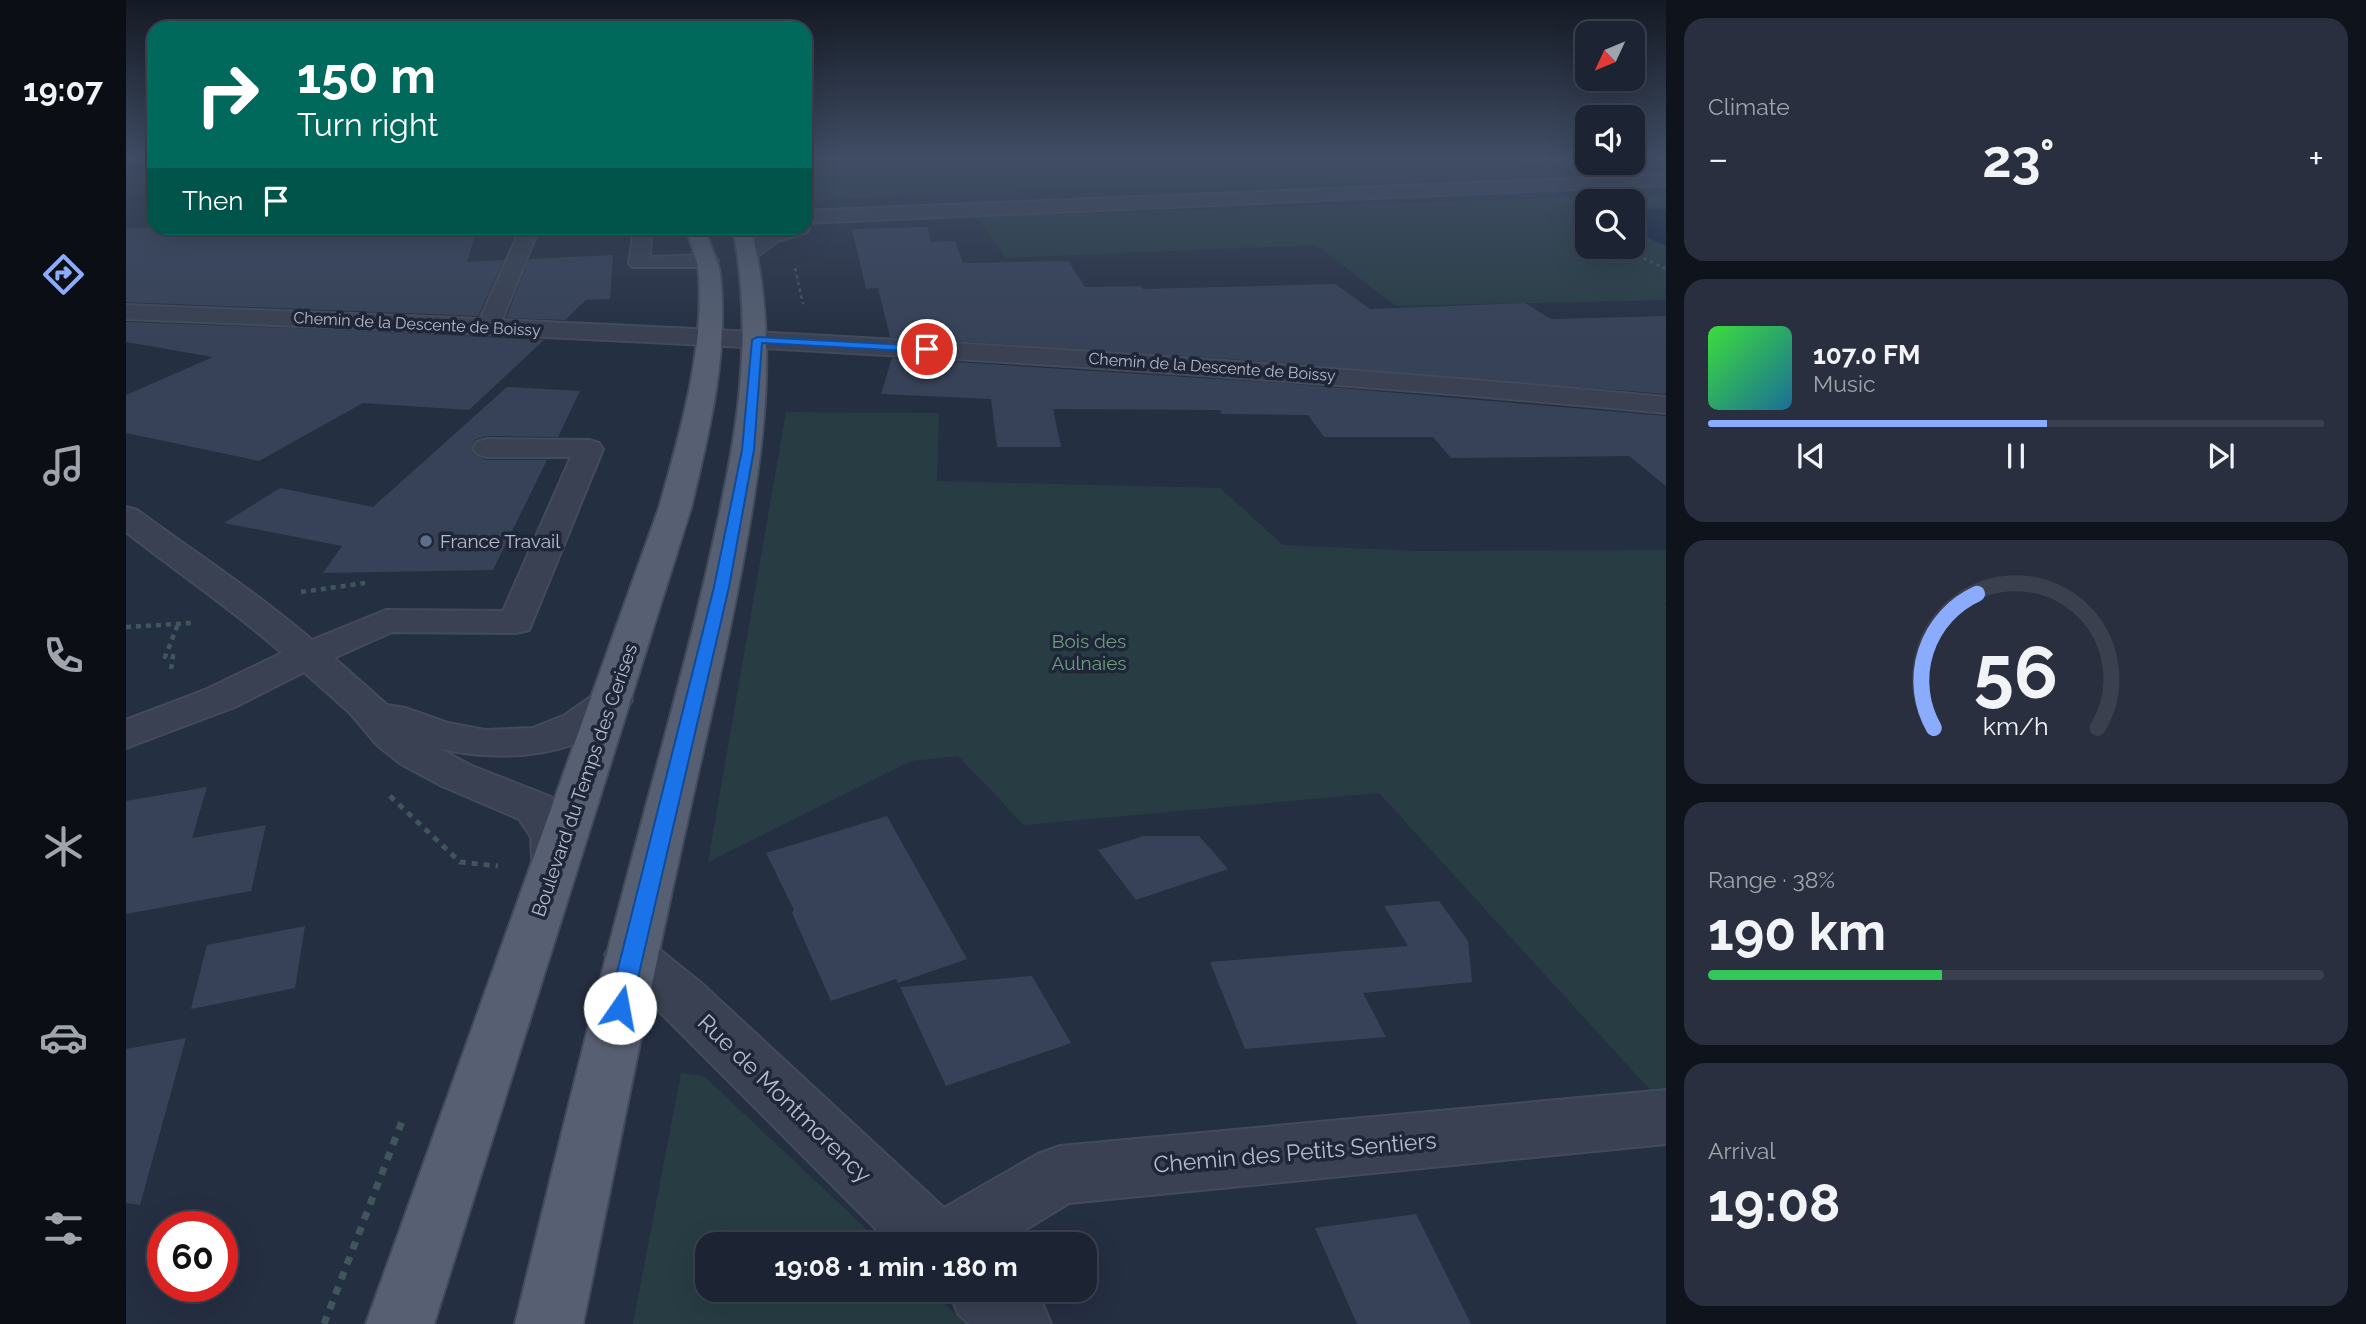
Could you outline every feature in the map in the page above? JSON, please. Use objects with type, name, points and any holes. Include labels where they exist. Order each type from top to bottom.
[{"type":"main road","name":"Boulevard du Temps des Cerises","points":[[400,1324],[556,858],[612,701],[684,475],[702,393],[710,297],[724,242]]},
{"type":"main road","points":[[549,1324],[631,955],[722,587],[748,450],[757,340],[724,242]]},
{"type":"street","points":[[812,226],[887,218]]},
{"type":"street","points":[[488,327],[527,235]]},
{"type":"street","points":[[641,235],[639,263],[724,242],[777,235]]},
{"type":"street","name":"Chemin de la Descente de Boissy","points":[[126,312],[707,337],[1136,360],[1666,405]]},
{"type":"street","points":[[126,735],[221,698],[386,621],[516,622],[589,449],[487,448]]},
{"type":"street","points":[[126,517],[227,593],[256,611],[364,704],[392,736],[416,754],[457,776],[535,808],[554,836],[556,858]]},
{"type":"street","points":[[364,704],[449,740],[503,745],[538,739],[580,724],[612,701]]},
{"type":"street","name":"Rue de Montmorency","points":[[631,955],[682,999],[924,1232]]},
{"type":"street","name":"Chemin des Petits Sentiers","points":[[963,1232],[1060,1175],[1666,1117]]},
{"type":"street","points":[[994,1302],[1017,1324]]},
{"type":"path","points":[[1645,259],[1666,269]]},
{"type":"path","points":[[256,611],[302,592],[372,582]]},
{"type":"path","points":[[126,627],[197,623]]},
{"type":"path","points":[[169,676],[173,656],[165,657],[178,624]]},
{"type":"green space","points":[[978,218],[1575,218],[1575,259],[1645,259],[1645,218],[1666,218],[1666,300],[1396,306],[1316,245],[1006,258]]},
{"type":"green space","name":"Bois des Aulnaies","points":[[786,412],[939,413],[937,481],[1220,488],[1283,545],[1418,551],[1666,550],[1666,1090],[1652,1092],[1379,793],[1024,825],[958,756],[911,761],[708,862]]},
{"type":"green space","points":[[681,1073],[704,1076],[869,1232],[695,1232],[695,1302],[943,1302],[966,1324],[633,1324]]},
{"type":"water","points":[[1645,218],[1666,218],[1666,246],[1645,236]]},
{"type":"building","points":[[927,227],[931,242],[955,241],[963,263],[1068,261],[1085,287],[1140,286],[1143,289],[1335,284],[1370,309],[1525,303],[1551,319],[1666,316],[1666,394],[1230,359],[890,337],[878,288],[866,289],[852,229]]},
{"type":"building","points":[[126,228],[147,228],[147,235],[475,235],[467,262],[504,260],[478,316],[126,302]]},
{"type":"building","points":[[613,255],[610,299],[586,300],[565,320],[506,318],[529,259]]},
{"type":"building","points":[[126,322],[544,340],[469,410],[363,403],[259,461],[126,433],[126,395],[213,357],[126,342]]},
{"type":"building","points":[[892,358],[1281,383],[1666,416],[1666,486],[1629,456],[1451,458],[1433,437],[1324,437],[1308,415],[1222,414],[1220,410],[1053,409],[1061,447],[997,447],[991,399],[881,394]]},
{"type":"building","points":[[507,387],[580,391],[558,437],[487,436],[476,439],[471,447],[475,455],[486,460],[547,460],[493,570],[323,573],[342,546],[224,523],[280,488],[373,507]]},
{"type":"building","points":[[207,787],[192,838],[266,825],[251,891],[126,914],[126,801]]},
{"type":"building","points":[[887,816],[967,959],[898,983],[896,979],[831,1001],[792,913],[794,910],[766,853]]},
{"type":"building","points":[[1144,836],[1199,836],[1228,869],[1136,900],[1098,850]]},
{"type":"building","points":[[1439,901],[1468,941],[1472,982],[1363,993],[1386,1037],[1245,1049],[1210,962],[1408,946],[1384,906]]},
{"type":"building","points":[[305,926],[295,988],[191,1009],[207,945]]},
{"type":"building","points":[[1032,976],[1071,1043],[946,1086],[900,987]]},
{"type":"building","points":[[186,1038],[140,1205],[126,1203],[126,1049]]},
{"type":"building","points":[[1416,1214],[1471,1324],[1357,1324],[1315,1228]]},
{"type":"place","name":"France Travail","points":[[426,541]]},
{"type":"route","points":[[620,1008],[722,587],[748,450],[757,340],[927,349]]}]
